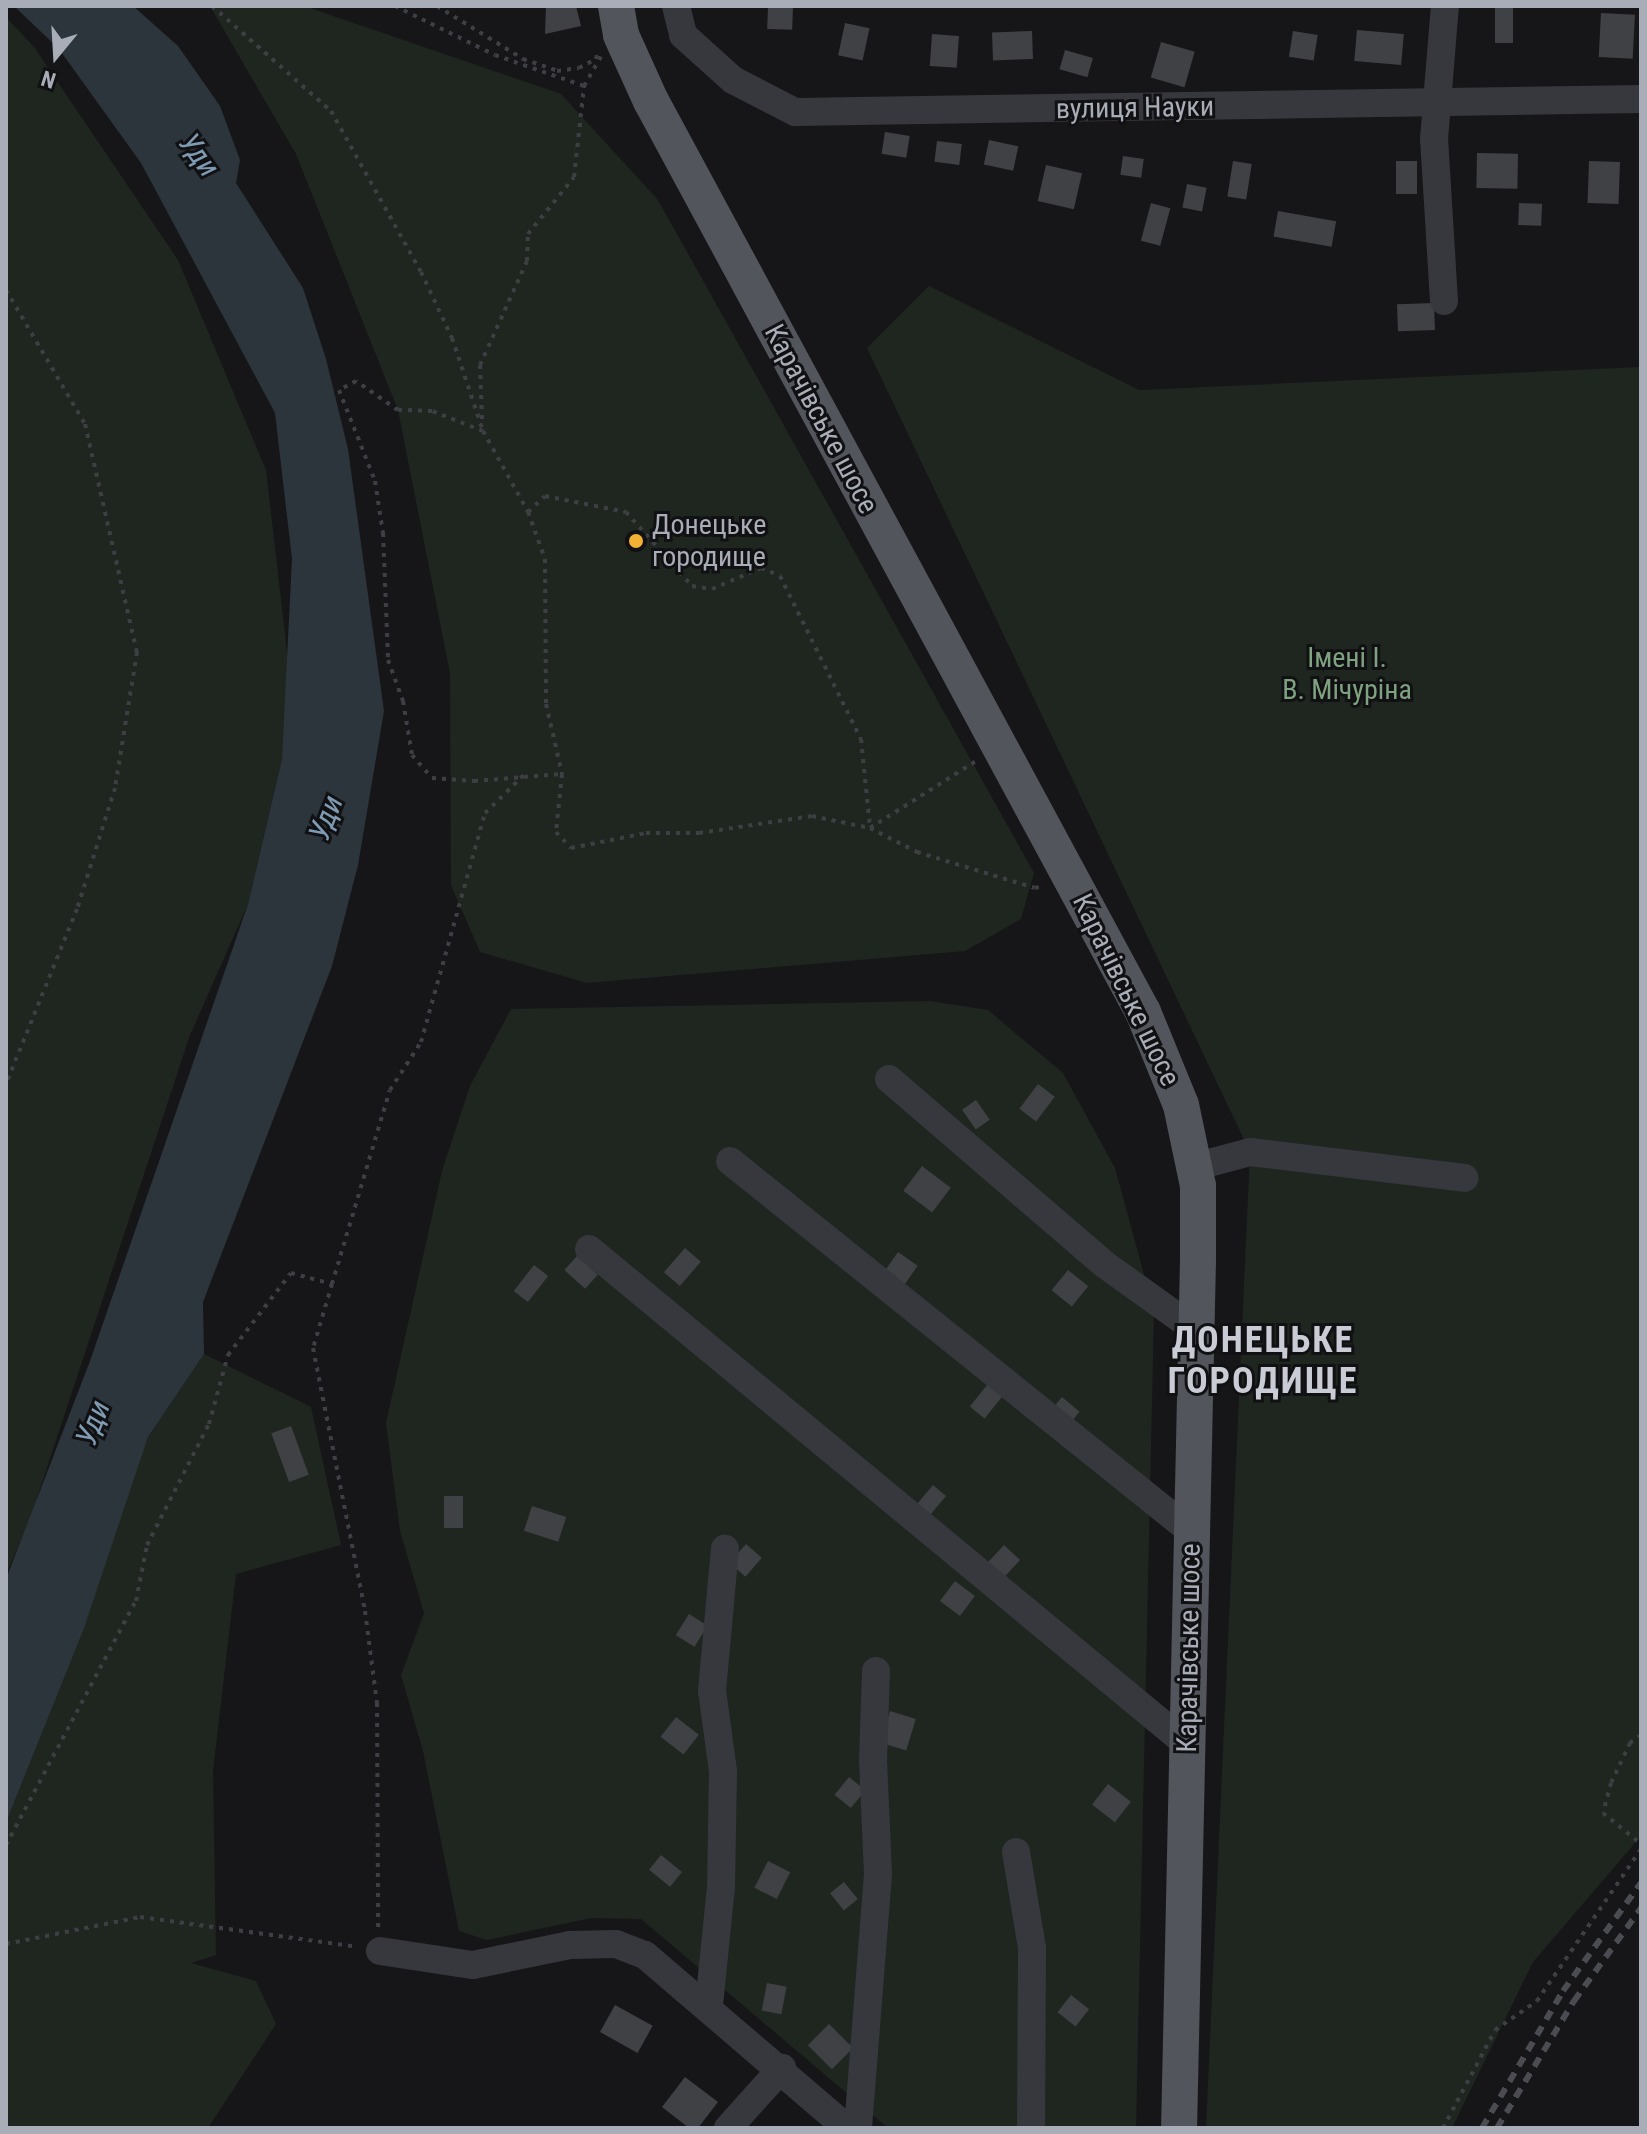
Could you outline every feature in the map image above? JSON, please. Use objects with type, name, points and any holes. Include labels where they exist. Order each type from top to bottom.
[{"type":"main road","name":"Карачівське шосе","points":[[616,6],[621,35],[651,101],[997,748],[1143,1012],[1181,1105],[1194,1167],[1196,1330],[1179,2128]]},
{"type":"street","name":"вулиця Науки","points":[[676,6],[683,35],[733,80],[795,112],[1641,99]]},
{"type":"street","points":[[1444,301],[1434,139],[1445,6]]},
{"type":"street","points":[[889,1079],[1104,1264],[1196,1330]]},
{"type":"street","points":[[1194,1167],[1250,1152],[1464,1178]]},
{"type":"street","points":[[730,1161],[1192,1532]]},
{"type":"street","points":[[589,1249],[1187,1744]]},
{"type":"street","points":[[709,2005],[721,1886],[723,1771],[712,1691],[725,1549]]},
{"type":"street","points":[[858,2128],[878,1874],[873,1761],[876,1671]]},
{"type":"street","points":[[1016,1852],[1032,1948],[1031,2128]]},
{"type":"street","points":[[380,1951],[473,1965],[570,1945],[616,1944],[645,1955],[709,2005],[847,2128]]},
{"type":"street","points":[[728,2128],[782,2068]]},
{"type":"path","points":[[212,6],[331,111],[421,272],[452,338],[483,431],[528,512],[545,559],[546,704],[562,774],[556,832],[571,848],[646,833],[699,833],[812,816],[870,828],[917,852],[1035,888],[1071,877]]},
{"type":"path","points":[[395,6],[495,55],[584,86]]},
{"type":"path","points":[[437,6],[523,59],[557,71],[579,68],[596,59],[601,48],[584,86],[574,177],[528,234],[527,261],[480,365],[483,431]]},
{"type":"path","points":[[6,290],[85,424],[137,652],[115,788],[77,909],[6,1084]]},
{"type":"path","points":[[483,431],[432,411],[398,410],[356,381],[339,390],[375,481],[383,533],[388,660],[403,701],[412,755],[432,778],[474,781],[562,774]]},
{"type":"path","points":[[528,512],[545,496],[626,512],[692,586],[712,589],[761,568],[780,576],[861,739],[870,828]]},
{"type":"path","points":[[870,828],[997,748]]},
{"type":"path","points":[[6,1944],[140,1917],[380,1951],[373,1797],[377,1703],[365,1611],[313,1348],[390,1090],[421,1042],[485,813],[524,775]]},
{"type":"path","points":[[6,1845],[136,1601],[147,1545],[209,1424],[228,1355],[291,1273],[332,1284]]},
{"type":"path","points":[[1443,2128],[1495,2030],[1537,2001],[1641,1847],[1603,1813],[1611,1783],[1630,1743],[1641,1735]]},
{"type":"green space","name":"Донецьке городище","points":[[210,6],[304,6],[561,94],[658,200],[1034,873],[1021,919],[965,951],[587,983],[480,952],[451,885],[450,673],[398,410],[296,154]]},
{"type":"green space","points":[[6,17],[34,47],[178,260],[266,470],[289,669],[282,759],[248,904],[190,1035],[30,1519],[6,1575]]},
{"type":"green space","name":"Імені І. В. Мічуріна","points":[[929,286],[1139,390],[1641,367],[1641,1836],[1533,1962],[1452,2128],[1206,2128],[1250,1152],[867,348]]},
{"type":"green space","points":[[930,1001],[988,1010],[1063,1073],[1115,1168],[1154,1311],[1136,2128],[888,2128],[641,1919],[591,1918],[487,1940],[459,1931],[423,1751],[401,1675],[424,1613],[400,1531],[386,1423],[442,1171],[470,1086],[511,1009]]},
{"type":"green space","points":[[204,1354],[311,1407],[341,1545],[236,1574],[213,1771],[216,1955],[191,1963],[256,1981],[276,2024],[208,2128],[6,2128],[6,1800],[148,1437]]},
{"type":"water","name":"Уди","points":[[14,6],[133,6],[178,46],[220,106],[240,160],[236,183],[303,288],[326,359],[348,449],[384,711],[358,865],[332,966],[203,1302],[204,1354],[148,1437],[84,1628],[6,1822],[6,1579],[90,1361],[248,904],[282,759],[292,559],[275,413],[141,163],[59,49]]},
{"type":"building","points":[[546,6],[576,6],[581,26],[545,34]]},
{"type":"building","points":[[768,6],[793,7],[792,30],[767,29]]},
{"type":"building","points":[[1495,8],[1513,8],[1513,43],[1495,43]]},
{"type":"building","points":[[1601,13],[1635,15],[1633,59],[1599,57]]},
{"type":"building","points":[[845,23],[869,28],[863,60],[838,55]]},
{"type":"building","points":[[1357,30],[1404,34],[1401,65],[1354,61]]},
{"type":"building","points":[[1032,31],[1033,59],[993,60],[992,32]]},
{"type":"building","points":[[1293,31],[1318,35],[1314,61],[1289,57]]},
{"type":"building","points":[[932,34],[959,36],[957,68],[930,66]]},
{"type":"building","points":[[1161,42],[1195,52],[1184,87],[1151,78]]},
{"type":"building","points":[[1065,50],[1093,58],[1087,77],[1059,69]]},
{"type":"building","points":[[885,132],[910,136],[906,158],[882,154]]},
{"type":"building","points":[[989,140],[1018,146],[1013,171],[984,164]]},
{"type":"building","points":[[937,141],[962,144],[959,165],[934,162]]},
{"type":"building","points":[[1477,153],[1518,154],[1517,189],[1476,188]]},
{"type":"building","points":[[1123,156],[1144,159],[1141,178],[1120,175]]},
{"type":"building","points":[[1233,161],[1252,164],[1246,200],[1227,197]]},
{"type":"building","points":[[1396,161],[1417,161],[1417,194],[1396,194]]},
{"type":"building","points":[[1589,161],[1620,162],[1619,204],[1588,203]]},
{"type":"building","points":[[1046,165],[1082,173],[1074,209],[1038,201]]},
{"type":"building","points":[[1187,184],[1207,188],[1202,211],[1182,208]]},
{"type":"building","points":[[1151,203],[1170,208],[1160,246],[1141,241]]},
{"type":"building","points":[[1519,203],[1542,204],[1541,226],[1518,225]]},
{"type":"building","points":[[1278,211],[1336,221],[1332,247],[1273,237]]},
{"type":"building","points":[[1434,303],[1435,330],[1398,331],[1397,304]]},
{"type":"building","points":[[1038,1084],[1055,1097],[1036,1121],[1019,1109]]},
{"type":"building","points":[[976,1100],[990,1120],[976,1129],[962,1110]]},
{"type":"building","points":[[922,1166],[951,1188],[932,1212],[903,1191]]},
{"type":"building","points":[[685,1248],[701,1262],[680,1286],[664,1272]]},
{"type":"building","points":[[898,1252],[918,1266],[903,1286],[884,1272]]},
{"type":"building","points":[[577,1256],[598,1275],[585,1289],[564,1270]]},
{"type":"building","points":[[534,1265],[548,1276],[528,1302],[514,1291]]},
{"type":"building","points":[[1068,1270],[1088,1286],[1072,1307],[1052,1290]]},
{"type":"building","points":[[988,1384],[1003,1396],[985,1418],[970,1407]]},
{"type":"building","points":[[1062,1397],[1080,1412],[1069,1424],[1052,1409]]},
{"type":"building","points":[[291,1426],[309,1475],[289,1482],[271,1433]]},
{"type":"building","points":[[933,1485],[946,1496],[928,1517],[915,1506]]},
{"type":"building","points":[[444,1496],[463,1496],[463,1528],[444,1528]]},
{"type":"building","points":[[532,1506],[566,1517],[558,1542],[524,1531]]},
{"type":"building","points":[[746,1544],[762,1558],[745,1577],[730,1563]]},
{"type":"building","points":[[1004,1545],[1020,1560],[1001,1580],[985,1565]]},
{"type":"building","points":[[955,1581],[975,1596],[960,1616],[940,1601]]},
{"type":"building","points":[[689,1614],[708,1626],[694,1647],[676,1635]]},
{"type":"building","points":[[890,1711],[916,1719],[906,1750],[880,1743]]},
{"type":"building","points":[[676,1717],[699,1735],[683,1755],[661,1737]]},
{"type":"building","points":[[849,1777],[865,1790],[851,1808],[835,1795]]},
{"type":"building","points":[[1108,1784],[1131,1802],[1115,1822],[1092,1804]]},
{"type":"building","points":[[661,1855],[682,1872],[670,1887],[649,1870]]},
{"type":"building","points":[[768,1861],[790,1872],[777,1899],[754,1888]]},
{"type":"building","points":[[844,1882],[858,1899],[844,1910],[830,1893]]},
{"type":"building","points":[[767,1983],[787,1987],[781,2014],[762,2010]]},
{"type":"building","points":[[1071,1995],[1089,2009],[1076,2026],[1057,2012]]},
{"type":"building","points":[[615,2005],[653,2026],[638,2053],[600,2032]]},
{"type":"building","points":[[829,2024],[853,2048],[832,2069],[808,2045]]},
{"type":"building","points":[[685,2077],[718,2102],[698,2128],[689,2128],[662,2107]]},
{"type":"railway","points":[[1482,2128],[1563,1991],[1641,1883]]},
{"type":"railway","points":[[1497,2128],[1574,2001],[1641,1908]]},
{"type":"place","name":"Донецьке городище","points":[[636,541]]},
{"type":"district","name":"ДОНЕЦЬКЕ ГОРОДИЩЕ","points":[[1263,1360]]}]
